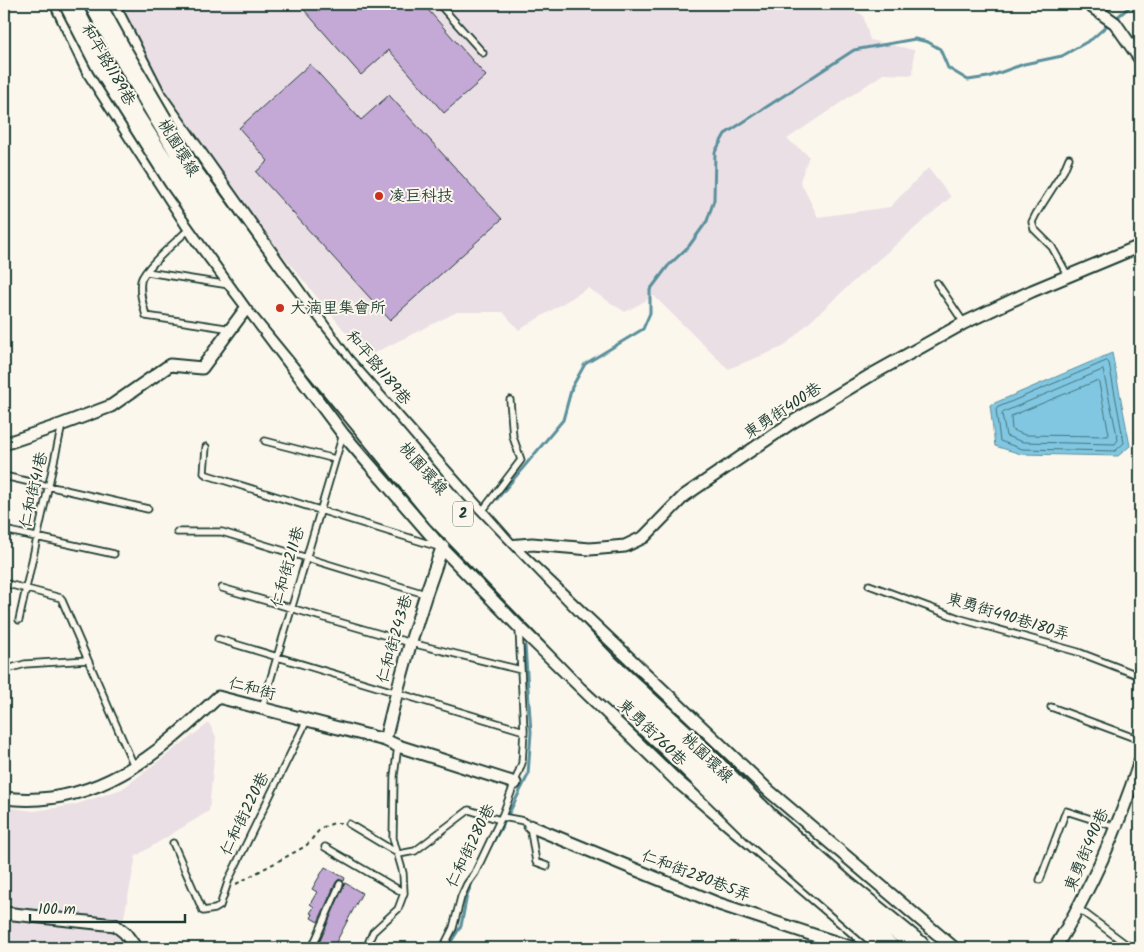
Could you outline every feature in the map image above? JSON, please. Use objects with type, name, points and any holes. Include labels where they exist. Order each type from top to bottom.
[{"type":"highway","name":"桃園環線","points":[[70,4],[102,66],[174,180],[259,299],[436,516],[592,676],[670,748],[757,833],[889,948]]},
{"type":"highway","name":"桃園環線","points":[[95,4],[191,171],[274,286],[359,394],[452,503],[605,662],[684,735],[769,819],[844,886],[921,948]]},
{"type":"street","name":"和平路1189巷","points":[[56,4],[88,70],[189,229],[343,434],[442,548]]},
{"type":"street","name":"和平路1189巷","points":[[113,4],[160,96],[347,360],[511,546],[769,791],[954,948]]},
{"type":"street","points":[[1088,4],[1111,20],[1140,59]]},
{"type":"street","name":"東勇街400巷","points":[[442,548],[532,544],[590,549],[625,546],[644,537],[684,496],[783,429],[871,375],[964,323],[1032,291],[1140,246]]},
{"type":"street","points":[[4,444],[111,406],[170,365],[202,368],[248,307]]},
{"type":"street","points":[[343,434],[378,394]]},
{"type":"street","name":"仁和街243巷","points":[[385,740],[396,692],[425,594],[442,548]]},
{"type":"street","name":"東勇街760巷","points":[[442,548],[519,627],[677,781],[874,948]]},
{"type":"street","name":"仁和街","points":[[4,798],[20,800],[62,798],[98,786],[134,768],[182,731],[218,696],[385,740],[398,746],[515,783]]},
{"type":"street","name":"東勇街490巷","points":[[1055,948],[1079,909],[1094,878],[1116,827],[1140,761]]},
{"type":"street","points":[[735,830],[769,791]]},
{"type":"street","name":"仁和街280巷5弄","points":[[530,826],[719,904],[853,948]]},
{"type":"street","points":[[4,913],[115,925],[125,933],[136,948]]},
{"type":"lane","points":[[439,4],[484,54]]},
{"type":"lane","points":[[1068,276],[1052,247],[1034,229],[1032,222],[1064,170],[1069,158]]},
{"type":"lane","points":[[189,229],[160,256],[141,278],[140,294],[146,316],[232,329]]},
{"type":"lane","points":[[147,272],[231,285]]},
{"type":"lane","points":[[938,283],[964,323]]},
{"type":"lane","points":[[468,524],[482,512],[521,460],[513,437],[510,400]]},
{"type":"lane","name":"仁和街41巷","points":[[19,620],[63,424]]},
{"type":"lane","name":"仁和街211巷","points":[[262,708],[343,434]]},
{"type":"lane","points":[[266,441],[335,459]]},
{"type":"lane","points":[[206,447],[203,469],[207,475],[442,548],[462,530]]},
{"type":"lane","points":[[4,476],[148,509]]},
{"type":"lane","points":[[4,530],[114,554]]},
{"type":"lane","points":[[177,532],[222,532],[425,594]]},
{"type":"lane","points":[[4,583],[61,598],[134,768]]},
{"type":"lane","name":"東勇街490巷180弄","points":[[869,585],[961,619],[1078,652],[1140,676]]},
{"type":"lane","points":[[222,588],[411,643],[521,670]]},
{"type":"lane","name":"仁和街280巷","points":[[443,948],[453,928],[461,897],[475,873],[501,818],[522,763],[524,731],[519,627]]},
{"type":"lane","points":[[218,639],[524,731]]},
{"type":"lane","points":[[4,670],[25,664],[88,660]]},
{"type":"lane","points":[[1051,707],[1140,740]]},
{"type":"lane","name":"仁和街220巷","points":[[173,843],[203,911],[216,909],[220,906],[229,879],[307,720]]},
{"type":"lane","points":[[366,948],[373,932],[398,909],[404,893],[403,873],[394,838],[392,807],[398,746]]},
{"type":"lane","points":[[349,824],[399,854],[415,851],[469,810],[501,818],[524,821],[530,826],[536,862],[547,866]]},
{"type":"lane","points":[[1040,880],[1066,811],[1116,827]]},
{"type":"lane","points":[[325,847],[404,893]]},
{"type":"lane","points":[[312,948],[340,884]]},
{"type":"lane","points":[[1079,909],[1131,948]]},
{"type":"path","points":[[226,889],[306,846],[321,828],[334,823],[349,824]]},
{"type":"shaded area","points":[[115,4],[840,4],[863,15],[870,40],[914,50],[913,75],[883,74],[787,139],[809,156],[800,181],[818,217],[890,207],[928,168],[951,197],[856,279],[783,347],[728,369],[654,296],[625,312],[588,288],[519,330],[503,312],[457,312],[366,357],[213,170]]},
{"type":"shaded area","points":[[209,723],[216,737],[209,811],[136,856],[119,942],[123,948],[4,948],[4,807],[34,811],[74,805],[122,789]]},
{"type":"water","points":[[1112,353],[1130,446],[1118,456],[1021,454],[995,446],[990,405]]},
{"type":"building","points":[[299,4],[423,4],[486,76],[444,113],[389,50],[361,75]]},
{"type":"building","name":"凌巨科技","points":[[310,64],[361,120],[389,95],[502,219],[390,320],[256,172],[268,161],[239,128]]},
{"type":"building","points":[[325,867],[345,878],[344,881],[339,879],[336,882],[318,922],[311,918],[313,914],[310,913],[314,907],[310,904],[317,892],[312,889]]},
{"type":"building","points":[[345,883],[362,893],[333,948],[317,948]]},
{"type":"waterway","points":[[1115,19],[1133,4]]},
{"type":"waterway","points":[[497,499],[563,420],[572,387],[585,364],[643,329],[650,313],[650,290],[668,266],[689,246],[707,221],[714,200],[715,152],[725,134],[854,50],[915,39],[928,42],[940,49],[948,68],[968,80],[988,77],[1024,64],[1062,56],[1092,39],[1110,23]]},
{"type":"waterway","points":[[508,815],[528,775],[531,732],[525,646]]},
{"type":"waterway","points":[[488,851],[505,821]]},
{"type":"waterway","points":[[447,948],[461,926],[467,895],[474,878]]},
{"type":"place","name":"凌巨科技","points":[[379,196]]},
{"type":"place","name":"大湳里集會所","points":[[280,308]]}]
